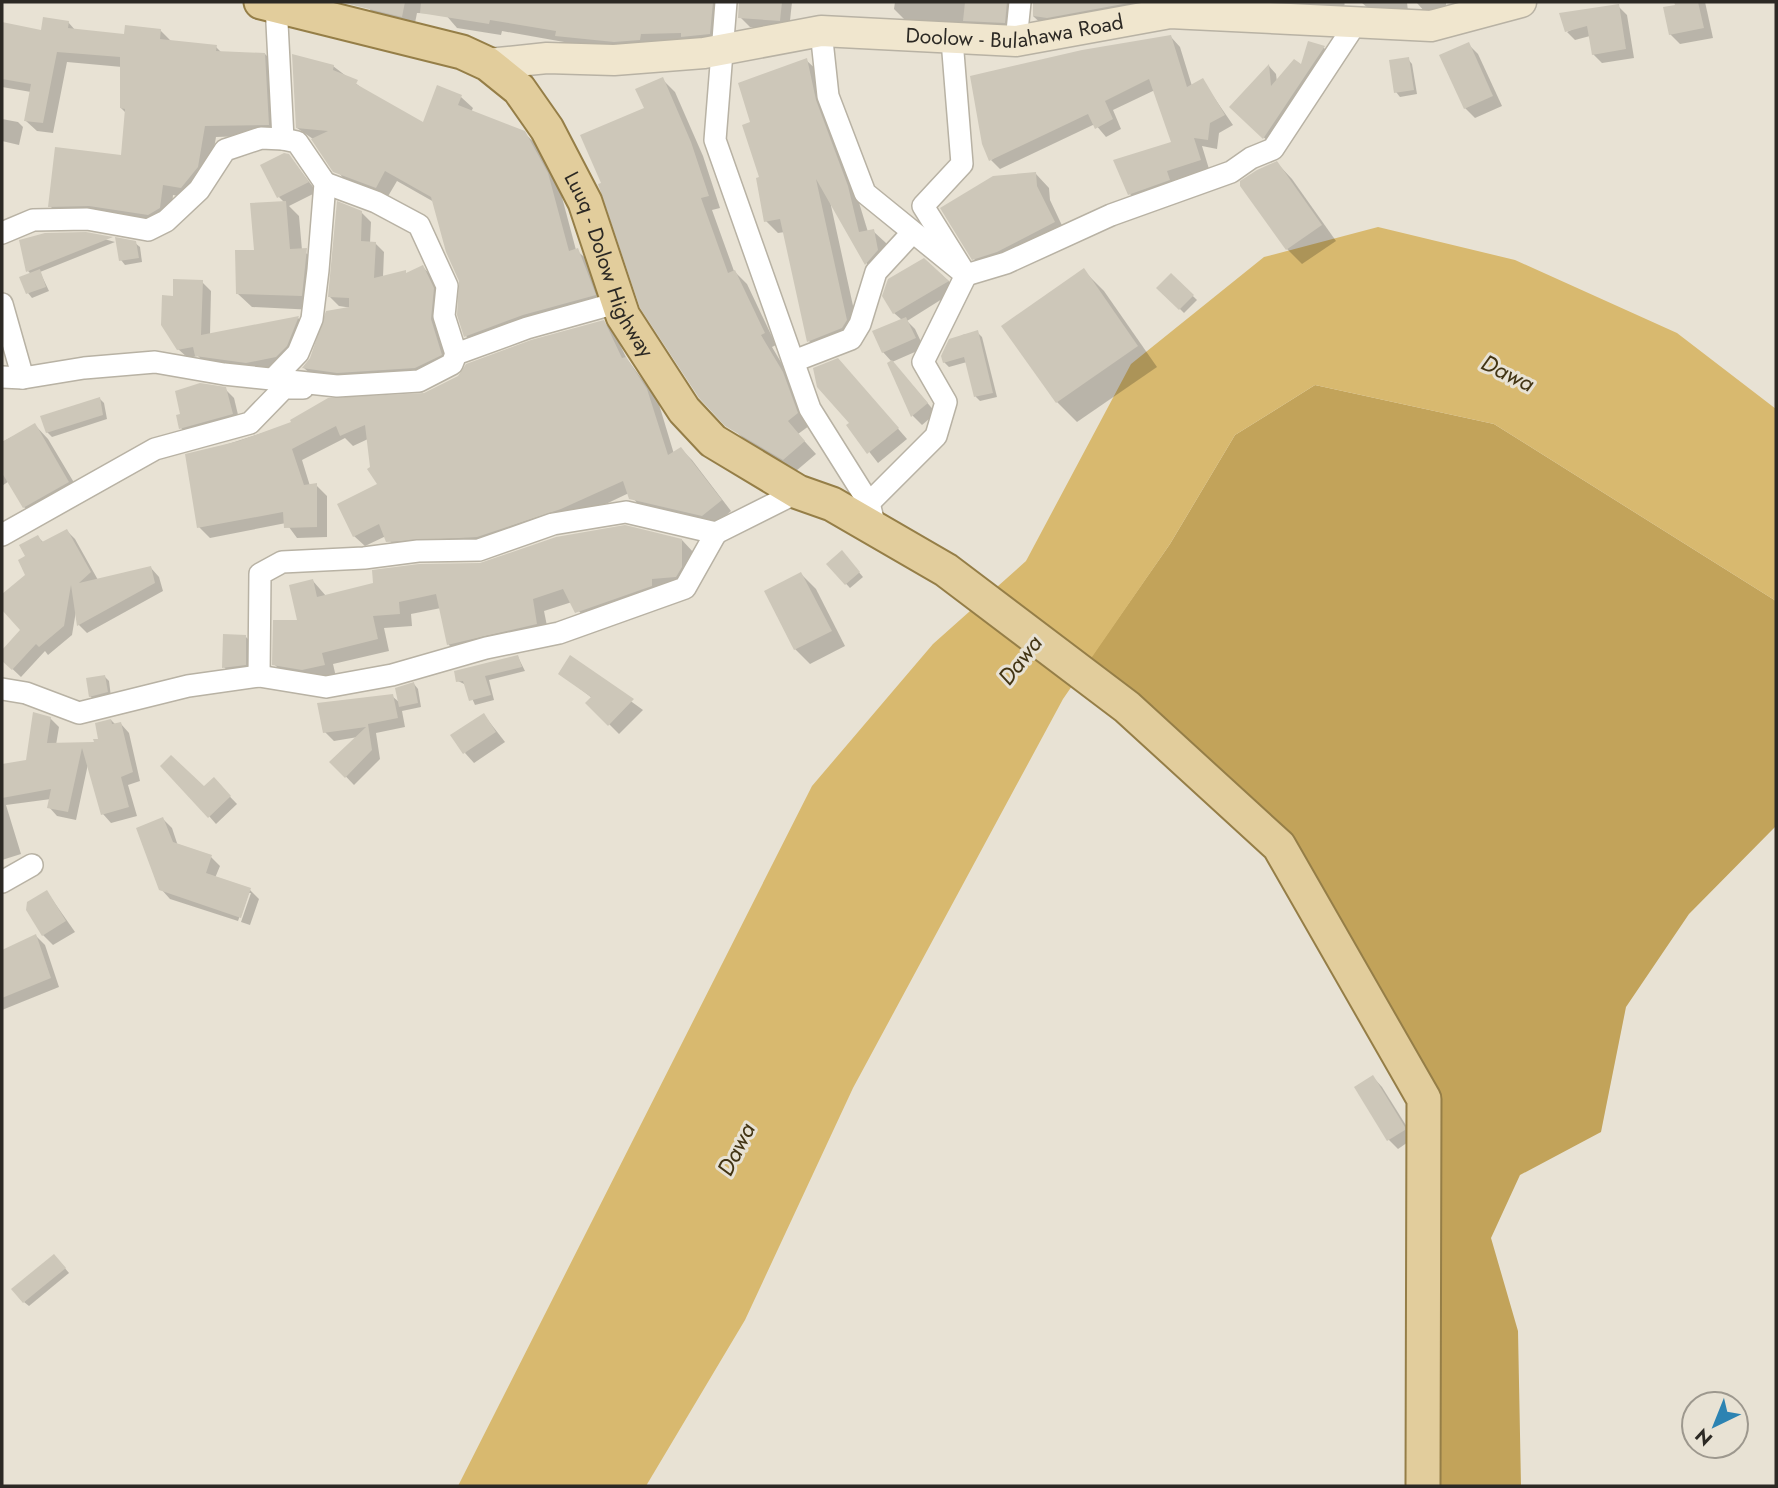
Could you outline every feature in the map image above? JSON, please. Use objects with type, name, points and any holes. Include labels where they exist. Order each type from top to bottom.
[{"type":"main road","name":"Doolow - Bulahawa Road","points":[[488,64],[547,58],[614,60],[722,50],[821,31],[952,40],[1016,41],[1170,13],[1431,26],[1521,2]]},
{"type":"main road","name":"Luuq - Dolow Highway","points":[[268,3],[439,46],[488,64],[519,89],[547,129],[585,202],[623,316],[684,410],[713,441],[798,492],[873,517],[1127,707],[1279,846],[1424,1099],[1423,1486]]},
{"type":"street","points":[[726,2],[715,139],[810,409],[873,517],[936,436],[946,402],[923,362],[966,275],[1006,262],[1111,215],[1231,172],[1273,149],[1356,23]]},
{"type":"street","points":[[1016,41],[1020,2]]},
{"type":"street","points":[[1170,13],[1206,2]]},
{"type":"street","points":[[268,3],[283,139]]},
{"type":"street","points":[[821,31],[828,96],[864,193],[966,275]]},
{"type":"street","points":[[952,40],[962,164],[923,206],[966,275]]},
{"type":"street","points":[[2,233],[33,219],[118,222],[148,230],[166,220],[199,190],[225,150],[261,138],[297,142],[325,183],[376,202],[419,225],[447,286],[444,316],[456,354],[452,364],[419,381],[284,388],[250,423],[155,449],[2,535]]},
{"type":"street","points":[[274,379],[298,353],[312,319],[325,183]]},
{"type":"street","points":[[794,361],[851,339],[860,324],[876,272],[912,233]]},
{"type":"street","points":[[456,354],[527,328],[620,302]]},
{"type":"street","points":[[2,304],[12,378],[155,362],[337,386]]},
{"type":"street","points":[[2,689],[26,693],[79,713],[188,686],[258,676],[326,687],[392,675],[486,648],[559,633],[685,589],[716,533],[798,492]]},
{"type":"street","points":[[258,676],[260,574],[282,562],[363,558],[418,551],[479,550],[553,524],[626,512],[716,533]]},
{"type":"street","points":[[2,881],[32,864]]},
{"type":"shaded area","points":[[1315,385],[1494,424],[1776,601],[1776,826],[1689,914],[1626,1007],[1601,1132],[1520,1175],[1491,1238],[1518,1331],[1521,1486],[1416,1486],[1418,1099],[1275,849],[1080,673],[1170,544],[1235,435]]},
{"type":"water","name":"Dawa","points":[[1378,227],[1515,260],[1677,333],[1776,409],[1776,601],[1494,424],[1315,385],[1235,435],[1170,544],[1063,699],[853,1088],[745,1320],[646,1486],[458,1486],[812,786],[933,644],[1026,561],[1131,364],[1264,257]]},
{"type":"building","points":[[340,2],[405,2],[402,17]]},
{"type":"building","points":[[421,2],[713,2],[710,34],[681,37],[681,33],[641,34],[640,40],[614,42],[555,36],[556,31],[490,20],[489,24],[420,13]]},
{"type":"building","points":[[739,2],[782,2],[780,21],[738,18]]},
{"type":"building","points":[[965,2],[1007,2],[1005,23],[963,21]]},
{"type":"building","points":[[1033,2],[1134,2],[1047,18],[1033,16]]},
{"type":"building","points":[[1674,2],[1698,2],[1704,28],[1669,35],[1663,7],[1675,5]]},
{"type":"building","points":[[1619,4],[1626,49],[1592,55],[1587,26],[1565,32],[1559,13]]},
{"type":"building","points":[[43,17],[69,21],[68,28],[124,34],[125,25],[161,29],[160,39],[217,45],[216,51],[265,53],[269,125],[205,126],[198,167],[181,188],[163,185],[160,208],[148,215],[89,206],[48,207],[55,147],[121,155],[125,109],[120,108],[120,57],[57,52],[43,123],[24,121],[31,84],[2,79],[2,22],[41,30]]},
{"type":"building","points":[[1171,35],[1187,87],[1203,78],[1225,115],[1210,123],[1208,140],[1194,138],[1201,160],[1167,171],[1170,180],[1128,195],[1113,160],[1171,142],[1149,79],[1105,101],[1113,119],[1095,129],[1088,114],[989,161],[982,144],[970,76],[1082,50]]},
{"type":"building","points":[[1308,41],[1325,46],[1263,139],[1229,107],[1269,64],[1271,86],[1294,59],[1301,64]]},
{"type":"building","points":[[1469,42],[1493,96],[1464,109],[1439,55]]},
{"type":"building","points":[[292,54],[334,65],[333,70],[358,80],[356,84],[423,122],[437,85],[462,95],[458,105],[525,131],[548,173],[569,251],[578,248],[596,295],[523,315],[464,337],[457,315],[459,281],[446,252],[431,197],[385,171],[376,188],[333,172],[311,139],[328,131],[296,128]]},
{"type":"building","points":[[1409,57],[1414,90],[1394,93],[1389,60]]},
{"type":"building","points":[[807,58],[816,100],[848,186],[859,232],[874,229],[878,250],[865,265],[816,179],[847,320],[842,328],[807,342],[780,219],[764,222],[756,178],[759,177],[742,125],[750,122],[738,83]]},
{"type":"building","points":[[663,77],[691,142],[709,196],[701,198],[728,273],[735,270],[765,333],[761,335],[783,372],[798,413],[788,421],[805,441],[783,460],[725,426],[699,398],[640,308],[598,184],[601,183],[580,135],[644,108],[635,89]]},
{"type":"building","points":[[284,153],[289,154],[309,182],[277,198],[260,165]]},
{"type":"building","points":[[1277,161],[1322,225],[1286,250],[1240,186],[1240,181]]},
{"type":"building","points":[[1036,172],[1037,186],[1055,222],[997,252],[972,260],[940,208],[993,176]]},
{"type":"building","points":[[286,201],[290,249],[307,248],[302,296],[236,294],[235,250],[254,250],[250,203]]},
{"type":"building","points":[[337,201],[362,211],[361,241],[376,242],[374,278],[406,270],[406,273],[423,265],[434,288],[431,319],[442,355],[415,368],[337,373],[302,368],[310,358],[326,311],[349,307],[349,298],[328,297]]},
{"type":"building","points":[[86,232],[113,237],[26,272],[19,240],[45,233]]},
{"type":"building","points":[[115,237],[136,241],[139,258],[119,261]]},
{"type":"building","points":[[924,258],[949,281],[893,314],[882,296],[888,279]]},
{"type":"building","points":[[1084,268],[1138,346],[1056,403],[1001,326]]},
{"type":"building","points":[[40,269],[46,287],[26,294],[19,277]]},
{"type":"building","points":[[1171,273],[1194,295],[1179,310],[1156,288]]},
{"type":"building","points":[[173,279],[203,280],[201,335],[299,316],[287,346],[276,357],[246,363],[195,356],[193,347],[177,350],[161,325],[162,295],[173,296]]},
{"type":"building","points":[[906,317],[916,338],[882,353],[872,331]]},
{"type":"building","points":[[604,320],[622,358],[626,357],[647,389],[668,455],[681,447],[722,500],[702,516],[629,499],[623,481],[561,509],[477,537],[386,542],[379,524],[353,537],[337,504],[377,484],[367,469],[370,467],[365,425],[340,436],[336,426],[292,449],[304,485],[317,483],[317,527],[284,528],[283,512],[197,528],[185,454],[239,441],[291,422],[290,420],[328,398],[424,393],[458,376],[466,364],[531,340]]},
{"type":"building","points":[[978,330],[993,393],[974,397],[964,357],[943,363],[941,356],[949,339]]},
{"type":"building","points":[[838,358],[899,428],[867,454],[846,425],[849,423],[817,387],[813,368]]},
{"type":"building","points":[[892,360],[928,403],[911,417],[887,363]]},
{"type":"building","points":[[200,383],[226,387],[233,414],[179,429],[176,415],[180,414],[175,391]]},
{"type":"building","points":[[100,397],[103,415],[46,433],[40,416]]},
{"type":"building","points":[[35,423],[69,482],[23,508],[2,473],[2,442]]},
{"type":"building","points":[[625,525],[682,539],[682,567],[676,577],[652,579],[652,586],[575,613],[563,589],[533,599],[537,624],[447,645],[436,594],[399,602],[400,614],[373,616],[378,639],[322,653],[325,665],[302,670],[272,665],[273,620],[297,620],[289,585],[313,579],[317,597],[373,583],[372,570],[419,564],[480,563],[556,537]]},
{"type":"building","points":[[67,529],[91,572],[79,583],[151,566],[155,583],[77,626],[71,585],[64,626],[39,647],[36,644],[12,670],[2,661],[2,650],[20,630],[2,610],[2,594],[25,575],[18,560],[25,556],[19,545],[38,535],[42,542]]},
{"type":"building","points":[[842,550],[860,572],[845,585],[826,564]]},
{"type":"building","points":[[801,572],[832,631],[794,650],[764,591]]},
{"type":"building","points":[[223,634],[246,635],[246,665],[222,668]]},
{"type":"building","points":[[518,655],[522,667],[485,676],[491,695],[469,701],[463,681],[456,682],[454,671]]},
{"type":"building","points":[[570,655],[634,699],[608,726],[585,703],[591,697],[558,674]]},
{"type":"building","points":[[105,675],[108,692],[89,697],[86,678]]},
{"type":"building","points":[[414,682],[418,703],[399,707],[395,688]]},
{"type":"building","points":[[393,694],[398,718],[368,724],[372,750],[345,778],[329,762],[366,727],[323,733],[317,703]]},
{"type":"building","points":[[33,712],[51,717],[47,743],[94,742],[93,739],[98,739],[95,723],[111,719],[112,724],[121,722],[133,772],[121,777],[129,807],[101,815],[82,748],[68,812],[47,808],[51,789],[2,798],[2,764],[26,760]]},
{"type":"building","points":[[484,713],[496,732],[463,754],[450,735]]},
{"type":"building","points":[[171,755],[204,786],[214,777],[231,796],[208,818],[160,766]]},
{"type":"building","points":[[163,817],[173,842],[212,855],[206,873],[251,888],[241,918],[159,890],[136,828]]},
{"type":"building","points":[[47,890],[66,921],[42,936],[26,910],[27,902]]},
{"type":"building","points":[[36,934],[51,978],[2,998],[2,950]]},
{"type":"building","points":[[1373,1075],[1405,1127],[1405,1130],[1387,1141],[1354,1087]]},
{"type":"building","points":[[54,1254],[66,1268],[23,1303],[11,1289]]}]
